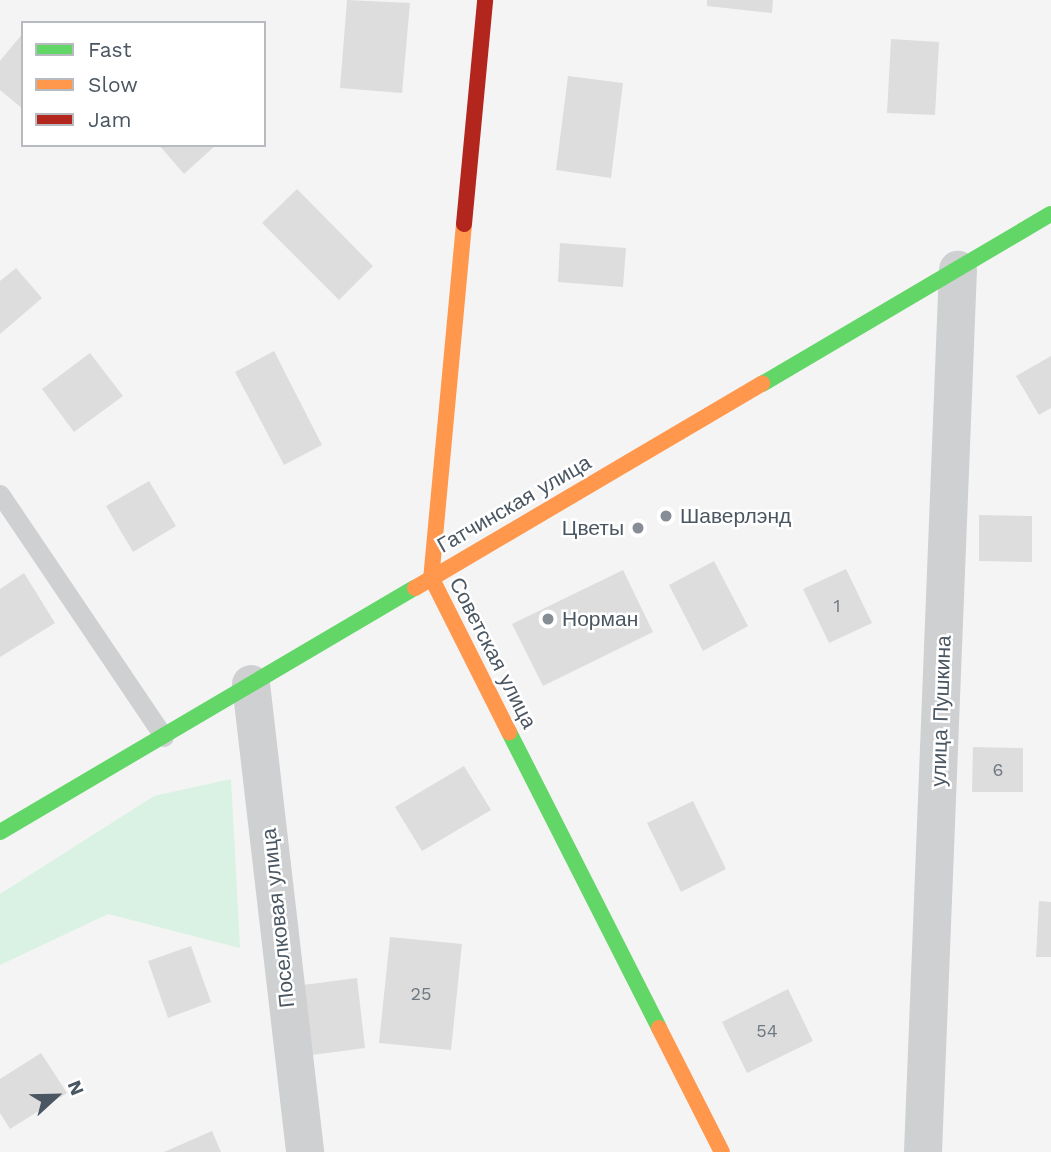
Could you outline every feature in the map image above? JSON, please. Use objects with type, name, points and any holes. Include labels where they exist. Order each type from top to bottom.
[{"type":"main road","name":"Советская улица","points":[[485,0],[431,577],[722,1152]]},
{"type":"main road","name":"Гатчинская улица","points":[[0,832],[1051,214]]},
{"type":"street","name":"улица Пушкина","points":[[923,1152],[958,270]]},
{"type":"street","name":"Поселковая улица","points":[[251,684],[304,1152]]},
{"type":"lane","points":[[0,494],[164,737]]},
{"type":"green space","points":[[231,779],[240,948],[108,914],[0,965],[0,894],[154,796]]},
{"type":"building","points":[[347,0],[410,3],[402,93],[340,88]]},
{"type":"building","points":[[707,0],[773,0],[772,13],[707,6]]},
{"type":"building","points":[[21,35],[21,107],[0,90],[0,61]]},
{"type":"building","points":[[891,39],[939,42],[935,115],[887,113]]},
{"type":"building","points":[[568,76],[623,83],[611,178],[556,170]]},
{"type":"building","points":[[161,147],[214,147],[184,174]]},
{"type":"building","points":[[297,189],[373,266],[339,300],[262,223]]},
{"type":"building","points":[[560,243],[626,248],[623,287],[558,282]]},
{"type":"building","points":[[16,268],[42,298],[0,334],[0,281]]},
{"type":"building","points":[[274,351],[322,445],[284,465],[235,372]]},
{"type":"building","points":[[90,353],[123,396],[74,432],[42,389]]},
{"type":"building","points":[[1051,356],[1051,408],[1039,415],[1016,376]]},
{"type":"building","points":[[149,481],[176,526],[133,552],[106,506]]},
{"type":"building","points":[[979,515],[1032,516],[1032,562],[979,561]]},
{"type":"building","points":[[714,561],[748,626],[703,651],[669,585]]},
{"type":"building","points":[[846,569],[872,623],[829,643],[803,589]]},
{"type":"building","points":[[623,570],[653,632],[543,686],[512,624]]},
{"type":"building","points":[[24,573],[55,623],[0,657],[0,589]]},
{"type":"building","points":[[973,747],[1023,748],[1023,792],[972,792]]},
{"type":"building","points":[[464,766],[491,810],[422,851],[395,807]]},
{"type":"building","points":[[693,801],[726,869],[681,892],[647,823]]},
{"type":"building","points":[[1039,901],[1051,902],[1051,957],[1036,957]]},
{"type":"building","points":[[390,937],[462,944],[451,1050],[379,1043]]},
{"type":"building","points":[[191,946],[211,1002],[168,1018],[148,961]]},
{"type":"building","points":[[357,978],[365,1048],[312,1055],[303,985]]},
{"type":"building","points":[[788,989],[813,1041],[747,1073],[722,1022]]},
{"type":"building","points":[[41,1053],[67,1093],[10,1129],[0,1113],[0,1079]]},
{"type":"building","points":[[212,1131],[221,1152],[164,1152]]},
{"type":"traffic: fast","points":[[762,384],[1051,214]]},
{"type":"traffic: fast","points":[[0,832],[415,588]]},
{"type":"traffic: fast","points":[[509,732],[659,1028]]},
{"type":"traffic: slow","points":[[464,224],[431,577],[509,732]]},
{"type":"traffic: slow","points":[[415,588],[762,384]]},
{"type":"traffic: slow","points":[[659,1028],[722,1152]]},
{"type":"traffic: jam","points":[[464,224],[485,0]]},
{"type":"place","name":"Шаверлэнд","points":[[666,516]]},
{"type":"place","name":"Цветы","points":[[638,528]]},
{"type":"place","name":"Норман","points":[[548,619]]}]
